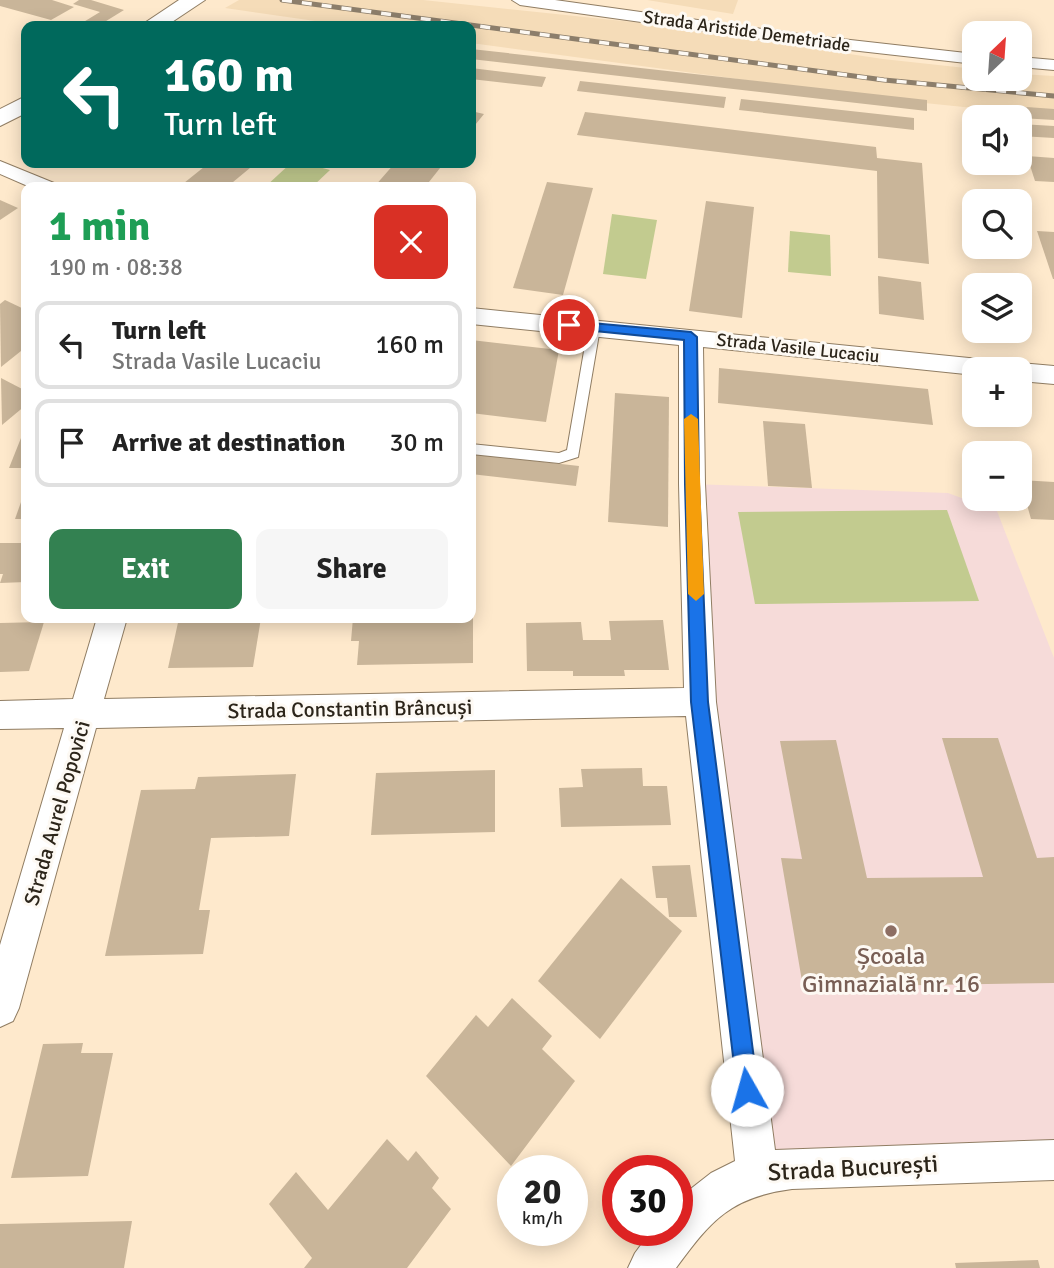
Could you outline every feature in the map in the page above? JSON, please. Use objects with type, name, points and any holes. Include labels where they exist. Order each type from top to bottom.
[{"type":"main road","points":[[159,21],[194,0]]},
{"type":"main road","points":[[0,119],[21,106]]},
{"type":"street","name":"Strada Aristide Demetriade","points":[[520,0],[806,40],[962,58]]},
{"type":"street","points":[[1032,63],[1054,65]]},
{"type":"street","points":[[0,167],[35,182]]},
{"type":"street","name":"Strada Vasile Lucaciu","points":[[476,316],[962,365]]},
{"type":"street","points":[[691,337],[692,484],[700,702],[757,1172]]},
{"type":"street","points":[[1032,373],[1054,375]]},
{"type":"street","name":"Strada Aurel Popovici","points":[[0,1008],[112,623]]},
{"type":"street","name":"Strada Constantin Brâncuși","points":[[0,715],[700,702]]},
{"type":"street","name":"Strada București","points":[[650,1268],[683,1225],[711,1196],[742,1177],[757,1172],[792,1168],[1054,1160]]},
{"type":"lane","points":[[476,450],[559,458],[573,453],[594,328]]},
{"type":"shaded area","points":[[239,0],[423,0],[642,23],[883,59],[962,68],[962,91],[1032,91],[1032,75],[1054,76],[1054,116],[1032,114],[1032,105],[962,107],[895,100],[476,44],[476,21],[315,21],[225,8]]},
{"type":"shaded area","points":[[647,0],[738,0],[733,14]]},
{"type":"shaded area","name":"Școala Gimnazială nr. 16","points":[[692,484],[948,493],[962,498],[962,511],[997,511],[1054,658],[1054,1160],[757,1172]]},
{"type":"green space","points":[[286,168],[330,170],[317,182],[270,182]]},
{"type":"green space","points":[[612,214],[657,220],[646,279],[603,274]]},
{"type":"green space","points":[[790,231],[830,235],[831,276],[788,272]]},
{"type":"green space","points":[[947,510],[979,601],[755,604],[738,512]]},
{"type":"building","points":[[0,0],[52,0],[74,7],[51,20],[0,6]]},
{"type":"building","points":[[79,0],[91,0],[124,10],[106,21],[85,21],[100,12],[73,4]]},
{"type":"building","points":[[476,50],[927,100],[927,111],[476,60]]},
{"type":"building","points":[[476,69],[546,77],[542,87],[476,80]]},
{"type":"building","points":[[580,81],[726,97],[724,108],[577,91]]},
{"type":"building","points":[[741,99],[914,118],[914,130],[739,110]]},
{"type":"building","points":[[1032,107],[1054,109],[1054,120],[1032,119]]},
{"type":"building","points":[[476,112],[484,114],[476,124]]},
{"type":"building","points":[[585,112],[876,147],[877,158],[922,163],[929,264],[878,258],[877,171],[577,135]]},
{"type":"building","points":[[1032,125],[1054,126],[1054,138],[1032,137]]},
{"type":"building","points":[[1032,156],[1054,158],[1054,182],[1035,181]]},
{"type":"building","points":[[203,168],[250,168],[233,182],[185,182]]},
{"type":"building","points":[[391,168],[440,168],[429,182],[378,182]]},
{"type":"building","points":[[547,182],[593,188],[563,295],[513,288]]},
{"type":"building","points":[[0,200],[18,208],[0,220]]},
{"type":"building","points":[[706,201],[754,207],[742,318],[689,311]]},
{"type":"building","points":[[1037,231],[1054,232],[1054,279],[1053,279]]},
{"type":"building","points":[[878,276],[921,282],[924,320],[879,314]]},
{"type":"building","points":[[5,300],[21,308],[21,351],[1,367],[0,304]]},
{"type":"building","points":[[476,341],[559,350],[546,422],[476,414]]},
{"type":"building","points":[[719,368],[928,389],[933,425],[718,403]]},
{"type":"building","points":[[1,378],[21,388],[21,409],[2,425]]},
{"type":"building","points":[[615,393],[669,397],[668,527],[608,522]]},
{"type":"building","points":[[763,421],[805,424],[812,488],[768,486]]},
{"type":"building","points":[[21,438],[21,468],[9,468]]},
{"type":"building","points":[[476,455],[579,466],[576,486],[476,475]]},
{"type":"building","points":[[1032,481],[1054,482],[1054,520],[1031,519],[1029,511],[1032,511]]},
{"type":"building","points":[[21,502],[21,519],[15,519]]},
{"type":"building","points":[[0,543],[21,543],[21,582],[0,583],[3,574],[0,574]]},
{"type":"building","points":[[663,620],[669,670],[624,670],[625,676],[573,676],[573,671],[527,671],[526,623],[581,622],[583,640],[611,640],[609,621]]},
{"type":"building","points":[[0,623],[44,623],[29,671],[0,672]]},
{"type":"building","points":[[178,623],[260,623],[253,667],[168,668]]},
{"type":"building","points":[[353,623],[473,623],[473,663],[357,665],[359,641],[351,641]]},
{"type":"building","points":[[942,738],[998,738],[1037,858],[1054,857],[1054,983],[803,987],[781,858],[802,859],[780,741],[836,740],[867,878],[983,877]]},
{"type":"building","points":[[642,768],[643,786],[667,786],[671,825],[561,827],[559,788],[583,787],[581,769]]},
{"type":"building","points":[[495,770],[495,832],[371,835],[376,773]]},
{"type":"building","points":[[296,774],[289,836],[211,838],[199,910],[210,910],[203,954],[105,956],[141,790],[195,789],[198,777]]},
{"type":"building","points":[[690,865],[697,917],[669,917],[667,898],[656,898],[652,866]]},
{"type":"building","points":[[621,878],[682,931],[600,1039],[538,981]]},
{"type":"building","points":[[512,998],[552,1036],[542,1049],[575,1081],[519,1155],[501,1155],[426,1076],[476,1015],[488,1027]]},
{"type":"building","points":[[83,1043],[81,1053],[113,1053],[88,1176],[11,1178],[43,1044]]},
{"type":"building","points":[[387,1139],[408,1161],[416,1151],[439,1178],[432,1188],[451,1209],[407,1268],[304,1268],[312,1258],[269,1204],[296,1172],[328,1210]]},
{"type":"building","points":[[132,1221],[124,1268],[0,1268],[0,1224]]},
{"type":"building","points":[[1038,1260],[1040,1268],[956,1268],[955,1263]]},
{"type":"railway","points":[[282,0],[440,21]]},
{"type":"railway","points":[[476,26],[884,80],[1054,96]]},
{"type":"slow traffic","points":[[691,419],[696,594]]},
{"type":"place","name":"Școala Gimnazială nr. 16","points":[[891,931]]},
{"type":"route","points":[[569,325],[691,337],[692,484],[700,702],[747,1090]]}]
